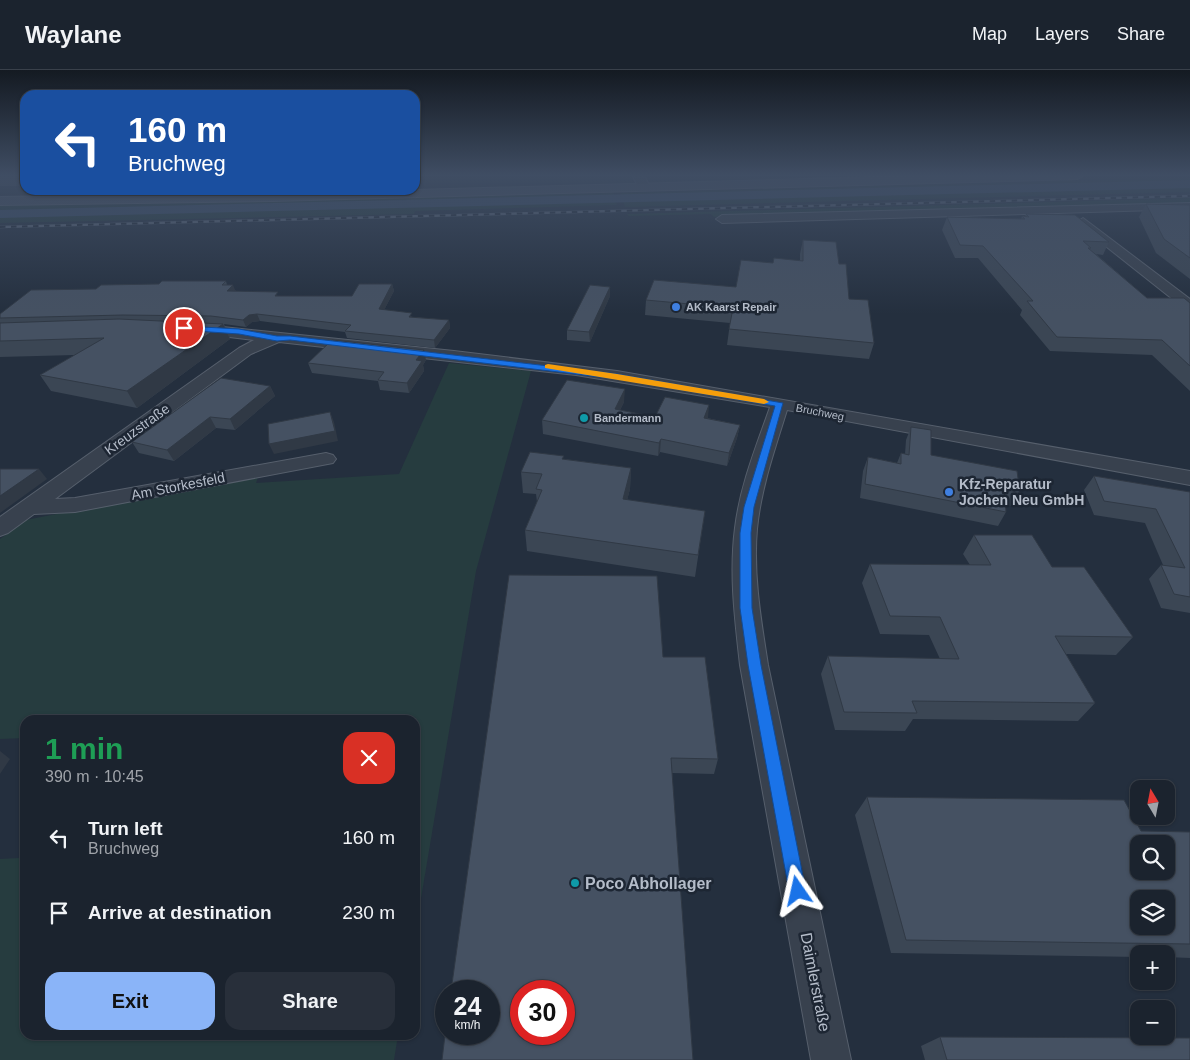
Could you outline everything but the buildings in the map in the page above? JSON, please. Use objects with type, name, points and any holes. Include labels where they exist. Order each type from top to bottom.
[{"type":"street","points":[[1082,221],[1190,306]]},
{"type":"street","name":"Bruchweg","points":[[175,328],[239,331],[277,338],[547,366],[617,376],[780,404],[1032,452],[1190,478]]},
{"type":"street","name":"Kreuzstraße","points":[[0,528],[245,351],[260,343],[277,338]]},
{"type":"street","name":"Daimlerstraße","points":[[780,404],[749,507],[746,533],[746,608],[754,665],[830,1060]]},
{"type":"street","name":"Am Storkesfeld","points":[[30,507],[75,505],[326,458]]},
{"type":"green space","points":[[0,221],[83,221],[0,223]]},
{"type":"green space","points":[[449,363],[531,371],[476,571],[420,904],[420,715],[20,715],[20,738],[0,739],[0,539],[26,520],[259,474],[256,483],[399,474]]},
{"type":"green space","points":[[20,856],[20,1040],[397,1040],[394,1060],[0,1060],[0,859],[19,858]]},
{"type":"railway","points":[[0,227],[223,221]]},
{"type":"slow traffic","points":[[548,367],[617,376],[764,402]]},
{"type":"place","name":"AK Kaarst Repair","points":[[676,307]]},
{"type":"place","name":"Bandermann","points":[[584,418]]},
{"type":"place","name":"Kfz-Reparatur Jochen Neu GmbH","points":[[949,492]]},
{"type":"place","name":"Poco Abhollager","points":[[575,883]]},
{"type":"route","points":[[184,328],[239,331],[277,338],[524,364],[617,376],[780,404],[749,507],[745,561],[746,608],[754,665],[798,891]]}]
